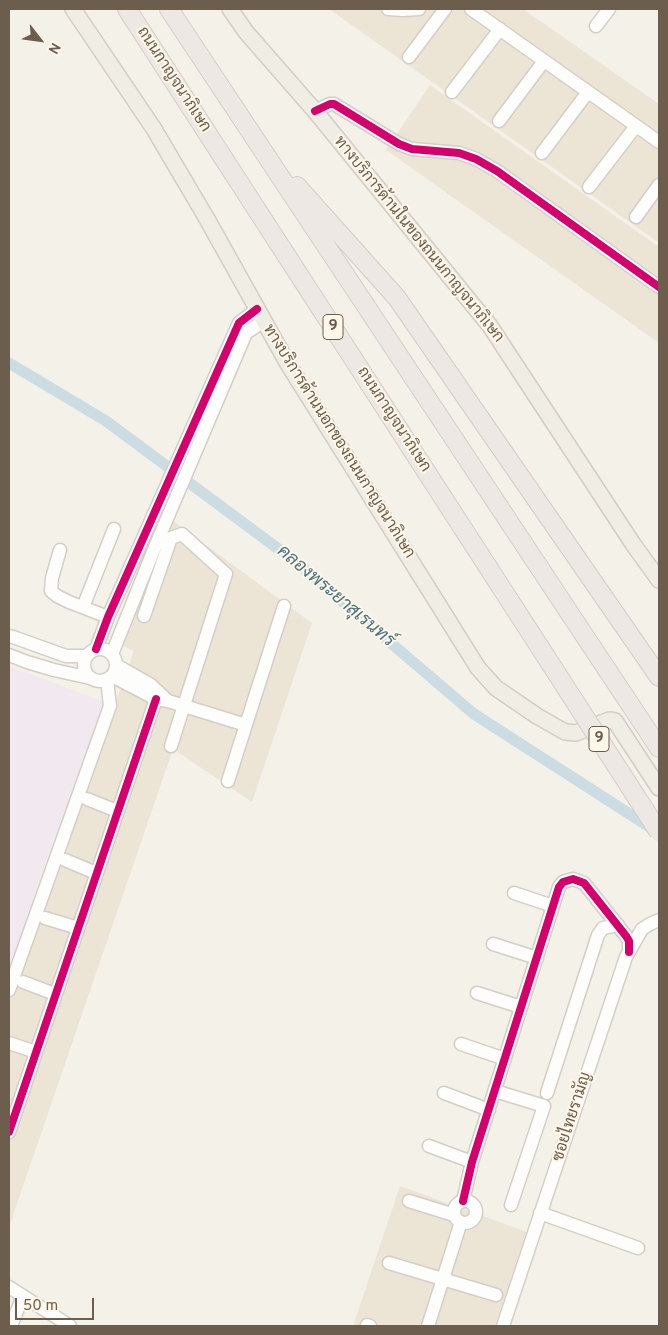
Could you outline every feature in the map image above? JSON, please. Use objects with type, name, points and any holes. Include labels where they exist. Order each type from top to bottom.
[{"type":"highway","name":"ถนนกาญจนาภิเษก","points":[[127,9],[659,832]]},
{"type":"highway","name":"9","points":[[168,9],[659,748]]},
{"type":"highway","points":[[256,141],[397,298],[659,677]]},
{"type":"main road","name":"ทางบริการด้านนอกของถนนกาญจนาภิเษก","points":[[73,9],[154,129],[208,219],[288,364],[478,668],[496,688],[537,716],[565,732],[576,733],[609,720],[615,721],[659,788]]},
{"type":"main road","name":"ทางบริการด้านในของถนนกาญจนาภิเษก","points":[[230,9],[246,32],[315,111],[490,326],[659,580]]},
{"type":"street","points":[[388,9],[419,9]]},
{"type":"street","points":[[409,57],[446,9]]},
{"type":"street","points":[[471,9],[659,142]]},
{"type":"street","points":[[596,26],[609,9]]},
{"type":"street","points":[[452,92],[500,29]]},
{"type":"street","points":[[499,121],[544,61]]},
{"type":"street","points":[[542,153],[588,92]]},
{"type":"street","points":[[315,111],[334,104],[399,144],[412,148],[459,153],[476,159],[497,171],[659,287]]},
{"type":"street","points":[[589,187],[636,126]]},
{"type":"street","points":[[636,217],[659,185]]},
{"type":"street","points":[[90,678],[84,670],[84,660],[91,652],[108,617],[193,424],[207,407],[246,333],[260,315]]},
{"type":"street","points":[[9,990],[110,706],[112,668],[155,546],[204,432],[207,407]]},
{"type":"street","points":[[82,607],[114,529]]},
{"type":"street","points":[[144,616],[171,538],[182,534],[226,574],[171,746]]},
{"type":"street","points":[[142,540],[155,546]]},
{"type":"street","points":[[60,550],[52,578],[51,591],[57,596],[108,617]]},
{"type":"street","points":[[228,781],[284,606]]},
{"type":"street","points":[[9,636],[66,656],[104,649],[112,668],[151,685],[162,700],[246,725]]},
{"type":"street","points":[[9,655],[54,670],[98,681],[112,668]]},
{"type":"street","points":[[9,1132],[12,1114],[36,1052],[117,811],[162,700]]},
{"type":"street","points":[[87,799],[117,811]]},
{"type":"street","points":[[65,860],[96,873]]},
{"type":"street","points":[[463,1201],[472,1162],[559,887],[563,882],[573,879],[584,883],[629,941],[628,952]]},
{"type":"street","points":[[514,893],[553,906]]},
{"type":"street","points":[[45,918],[78,928]]},
{"type":"street","name":"ซอยไทยรามัญ","points":[[503,1326],[626,957],[642,929],[659,920]]},
{"type":"street","points":[[547,1093],[598,935],[603,928],[618,925]]},
{"type":"street","points":[[494,944],[536,958]]},
{"type":"street","points":[[23,982],[55,994]]},
{"type":"street","points":[[477,993],[521,1007]]},
{"type":"street","points":[[9,1043],[36,1052]]},
{"type":"street","points":[[461,1044],[505,1059]]},
{"type":"street","points":[[495,1091],[544,1106],[511,1204]]},
{"type":"street","points":[[444,1093],[489,1110]]},
{"type":"street","points":[[429,1146],[472,1162]]},
{"type":"street","points":[[409,1201],[458,1218],[468,1222],[474,1218],[476,1211],[470,1202],[463,1201],[457,1204],[455,1208],[458,1218],[428,1326]]},
{"type":"street","points":[[540,1214],[638,1248]]},
{"type":"street","points":[[389,1263],[496,1295]]},
{"type":"street","points":[[9,1287],[70,1326]]},
{"type":"street","points":[[11,1326],[23,1296]]},
{"type":"shaded area","points":[[329,9],[523,9],[659,104],[659,243]]},
{"type":"shaded area","points":[[430,85],[659,247],[659,343],[386,150]]},
{"type":"shaded area","points":[[169,518],[312,623],[252,802],[173,749],[9,1227],[9,1000],[134,651],[116,642]]},
{"type":"shaded area","points":[[9,666],[104,702],[38,883],[9,971]]},
{"type":"shaded area","points":[[400,1186],[527,1232],[495,1326],[353,1326]]},
{"type":"waterway","name":"คลองพระยาสุเรนทร์","points":[[9,363],[106,421],[296,562],[474,714],[656,831]]},
{"type":"cycle path","points":[[315,111],[334,104],[399,144],[412,149],[459,153],[476,159],[497,171],[659,287]]},
{"type":"cycle path","points":[[96,649],[108,617],[239,323],[257,309]]},
{"type":"cycle path","points":[[9,1132],[156,699]]},
{"type":"cycle path","points":[[463,1201],[472,1162],[559,887],[563,882],[573,879],[584,883],[626,936],[629,941],[629,952]]}]
